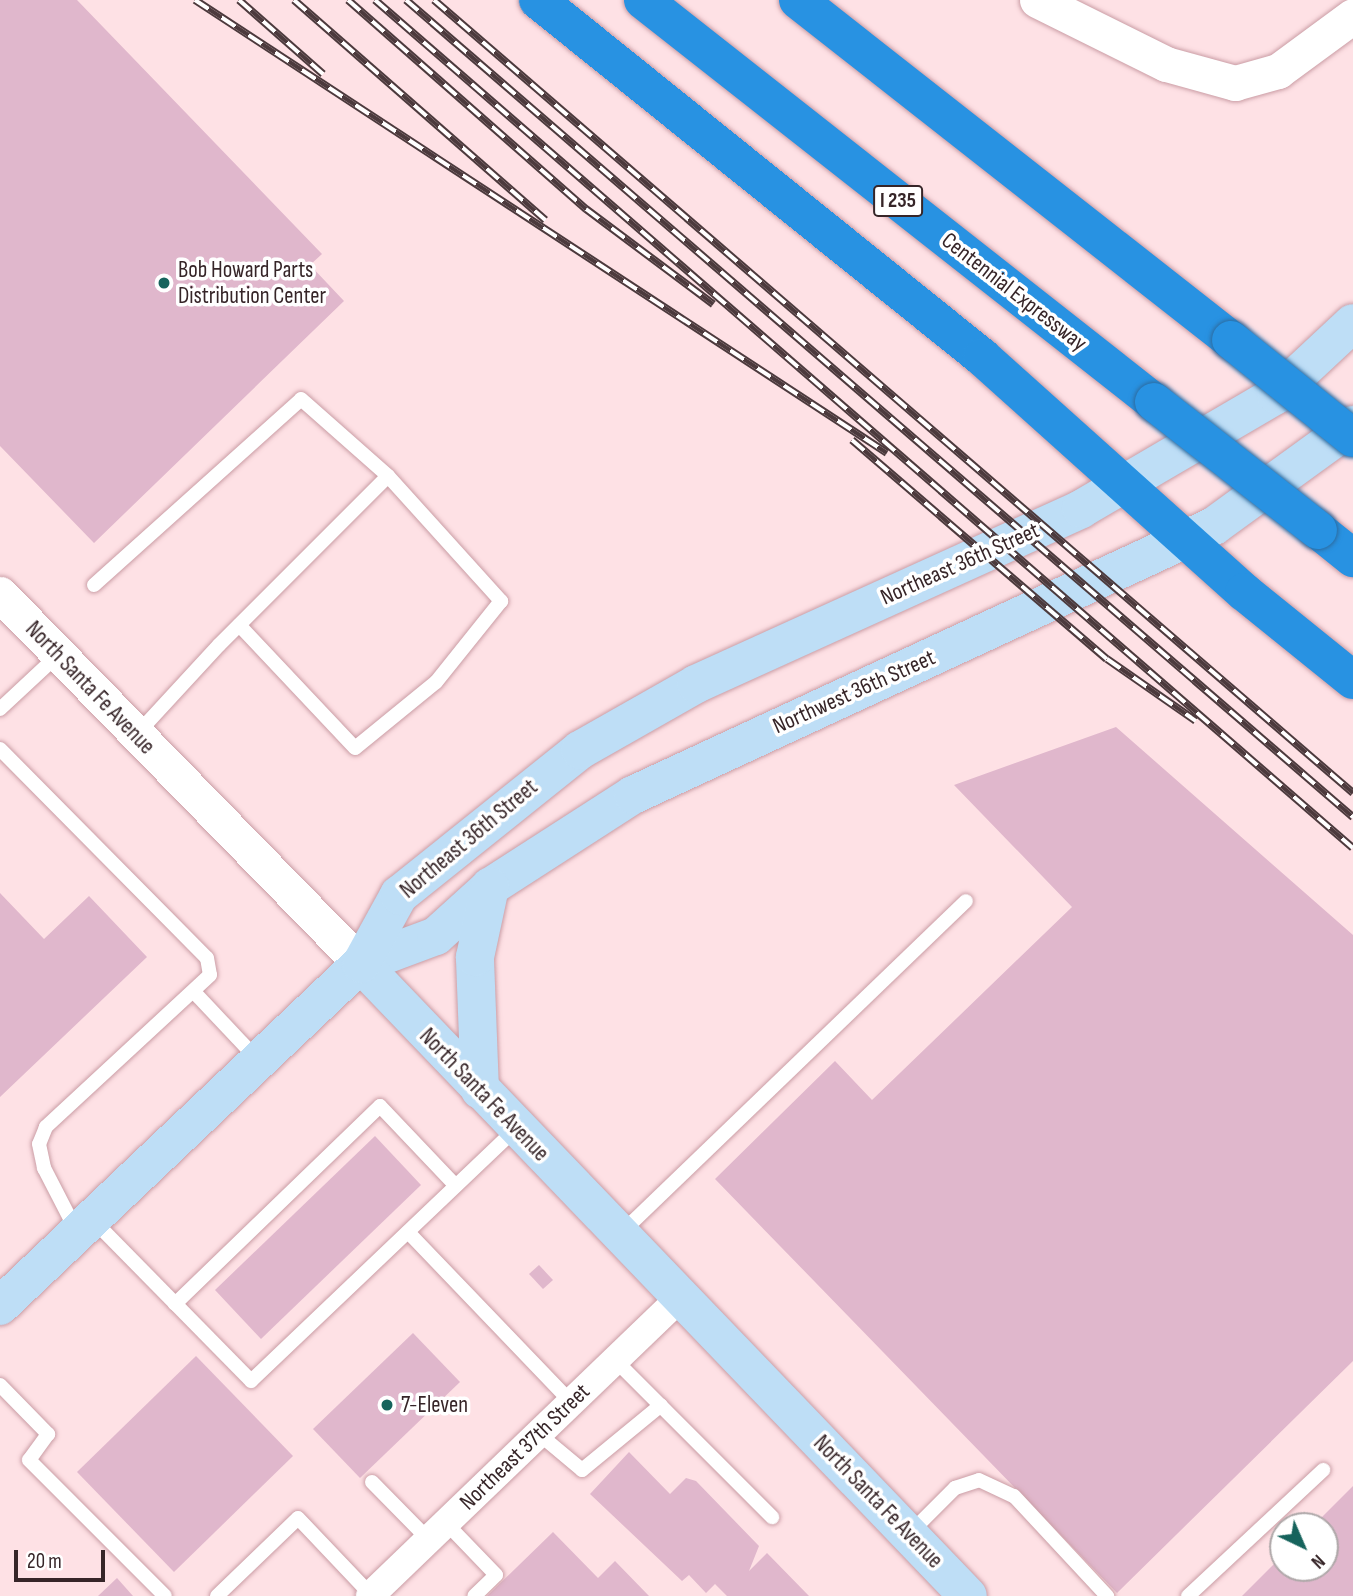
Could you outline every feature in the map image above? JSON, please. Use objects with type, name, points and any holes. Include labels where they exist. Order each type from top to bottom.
[{"type":"highway","points":[[538,0],[982,357],[1186,541],[1353,680]]},
{"type":"highway","name":"Centennial Expressway","points":[[643,0],[1353,558]]},
{"type":"highway","points":[[798,0],[1353,438]]},
{"type":"main road","points":[[1124,485],[1276,395],[1353,323]]},
{"type":"main road","name":"Northwest 36th Street","points":[[360,964],[436,936],[491,887],[568,833],[700,762],[1186,541],[1262,497],[1353,425]]},
{"type":"main road","name":"Northeast 36th Street","points":[[0,1306],[360,964],[399,895],[580,750],[718,673],[1050,524],[1124,485]]},
{"type":"main road","points":[[480,1090],[475,957],[491,887]]},
{"type":"main road","name":"North Santa Fe Avenue","points":[[360,964],[968,1596]]},
{"type":"street","points":[[1037,0],[1166,64],[1235,83],[1278,71],[1353,16]]},
{"type":"street","name":"North Santa Fe Avenue","points":[[0,594],[135,736],[360,964]]},
{"type":"street","name":"Northeast 37th Street","points":[[370,1596],[680,1297]]},
{"type":"lane","points":[[94,585],[301,399],[388,476],[501,601],[436,682],[355,748],[239,625]]},
{"type":"lane","points":[[135,736],[239,625],[388,476]]},
{"type":"lane","points":[[0,709],[58,655]]},
{"type":"lane","points":[[0,749],[207,958],[210,975],[46,1127],[40,1144],[44,1168],[85,1226],[175,1304],[251,1381],[517,1128]]},
{"type":"lane","points":[[619,1235],[965,901]]},
{"type":"lane","points":[[194,992],[259,1061]]},
{"type":"lane","points":[[175,1304],[380,1106],[456,1186]]},
{"type":"lane","points":[[408,1232],[572,1403]]},
{"type":"lane","points":[[616,1361],[772,1517]]},
{"type":"lane","points":[[0,1385],[48,1434],[29,1460],[165,1596]]},
{"type":"lane","points":[[539,1434],[582,1470],[661,1405]]},
{"type":"lane","points":[[1188,1596],[1323,1470]]},
{"type":"lane","points":[[909,1534],[955,1488],[979,1480],[1014,1496],[1107,1596]]},
{"type":"lane","points":[[372,1482],[496,1575],[474,1596]]},
{"type":"lane","points":[[218,1596],[298,1518],[370,1596]]},
{"type":"building","name":"Bob Howard Parts Distribution Center","points":[[0,0],[77,0],[322,254],[310,265],[344,301],[94,543],[0,446]]},
{"type":"building","points":[[1116,727],[1353,935],[1353,1361],[1117,1593],[715,1179],[835,1061],[872,1100],[1072,907],[954,785]]},
{"type":"building","points":[[0,893],[44,939],[89,896],[147,957],[0,1097]]},
{"type":"building","points":[[375,1136],[421,1185],[261,1339],[215,1290]]},
{"type":"building","points":[[539,1265],[553,1280],[543,1289],[529,1274]]},
{"type":"building","name":"7-Eleven","points":[[413,1333],[460,1382],[360,1478],[313,1429]]},
{"type":"building","points":[[196,1356],[293,1456],[174,1572],[77,1472]]},
{"type":"building","points":[[629,1452],[670,1494],[686,1478],[696,1481],[759,1546],[749,1571],[767,1553],[809,1596],[727,1596],[715,1584],[706,1593],[689,1575],[682,1581],[590,1494]]},
{"type":"building","points":[[1353,1486],[1353,1596],[1242,1596],[1269,1569],[1269,1582],[1339,1582],[1339,1512],[1327,1512]]},
{"type":"building","points":[[553,1532],[598,1578],[615,1561],[649,1596],[487,1596]]},
{"type":"building","points":[[117,1578],[133,1596],[98,1596]]},
{"type":"railway","points":[[195,0],[887,453]]},
{"type":"railway","points":[[239,0],[323,74]]},
{"type":"railway","points":[[294,0],[545,220]]},
{"type":"railway","points":[[348,0],[586,209],[713,304]]},
{"type":"railway","points":[[375,0],[1353,848]]},
{"type":"railway","points":[[406,0],[1353,817]]},
{"type":"railway","points":[[434,0],[1353,793]]},
{"type":"railway","points":[[852,440],[1107,659],[1196,721]]},
{"type":"place","name":"Bob Howard Parts Distribution Center","points":[[164,283]]},
{"type":"place","name":"7-Eleven","points":[[387,1405]]}]
